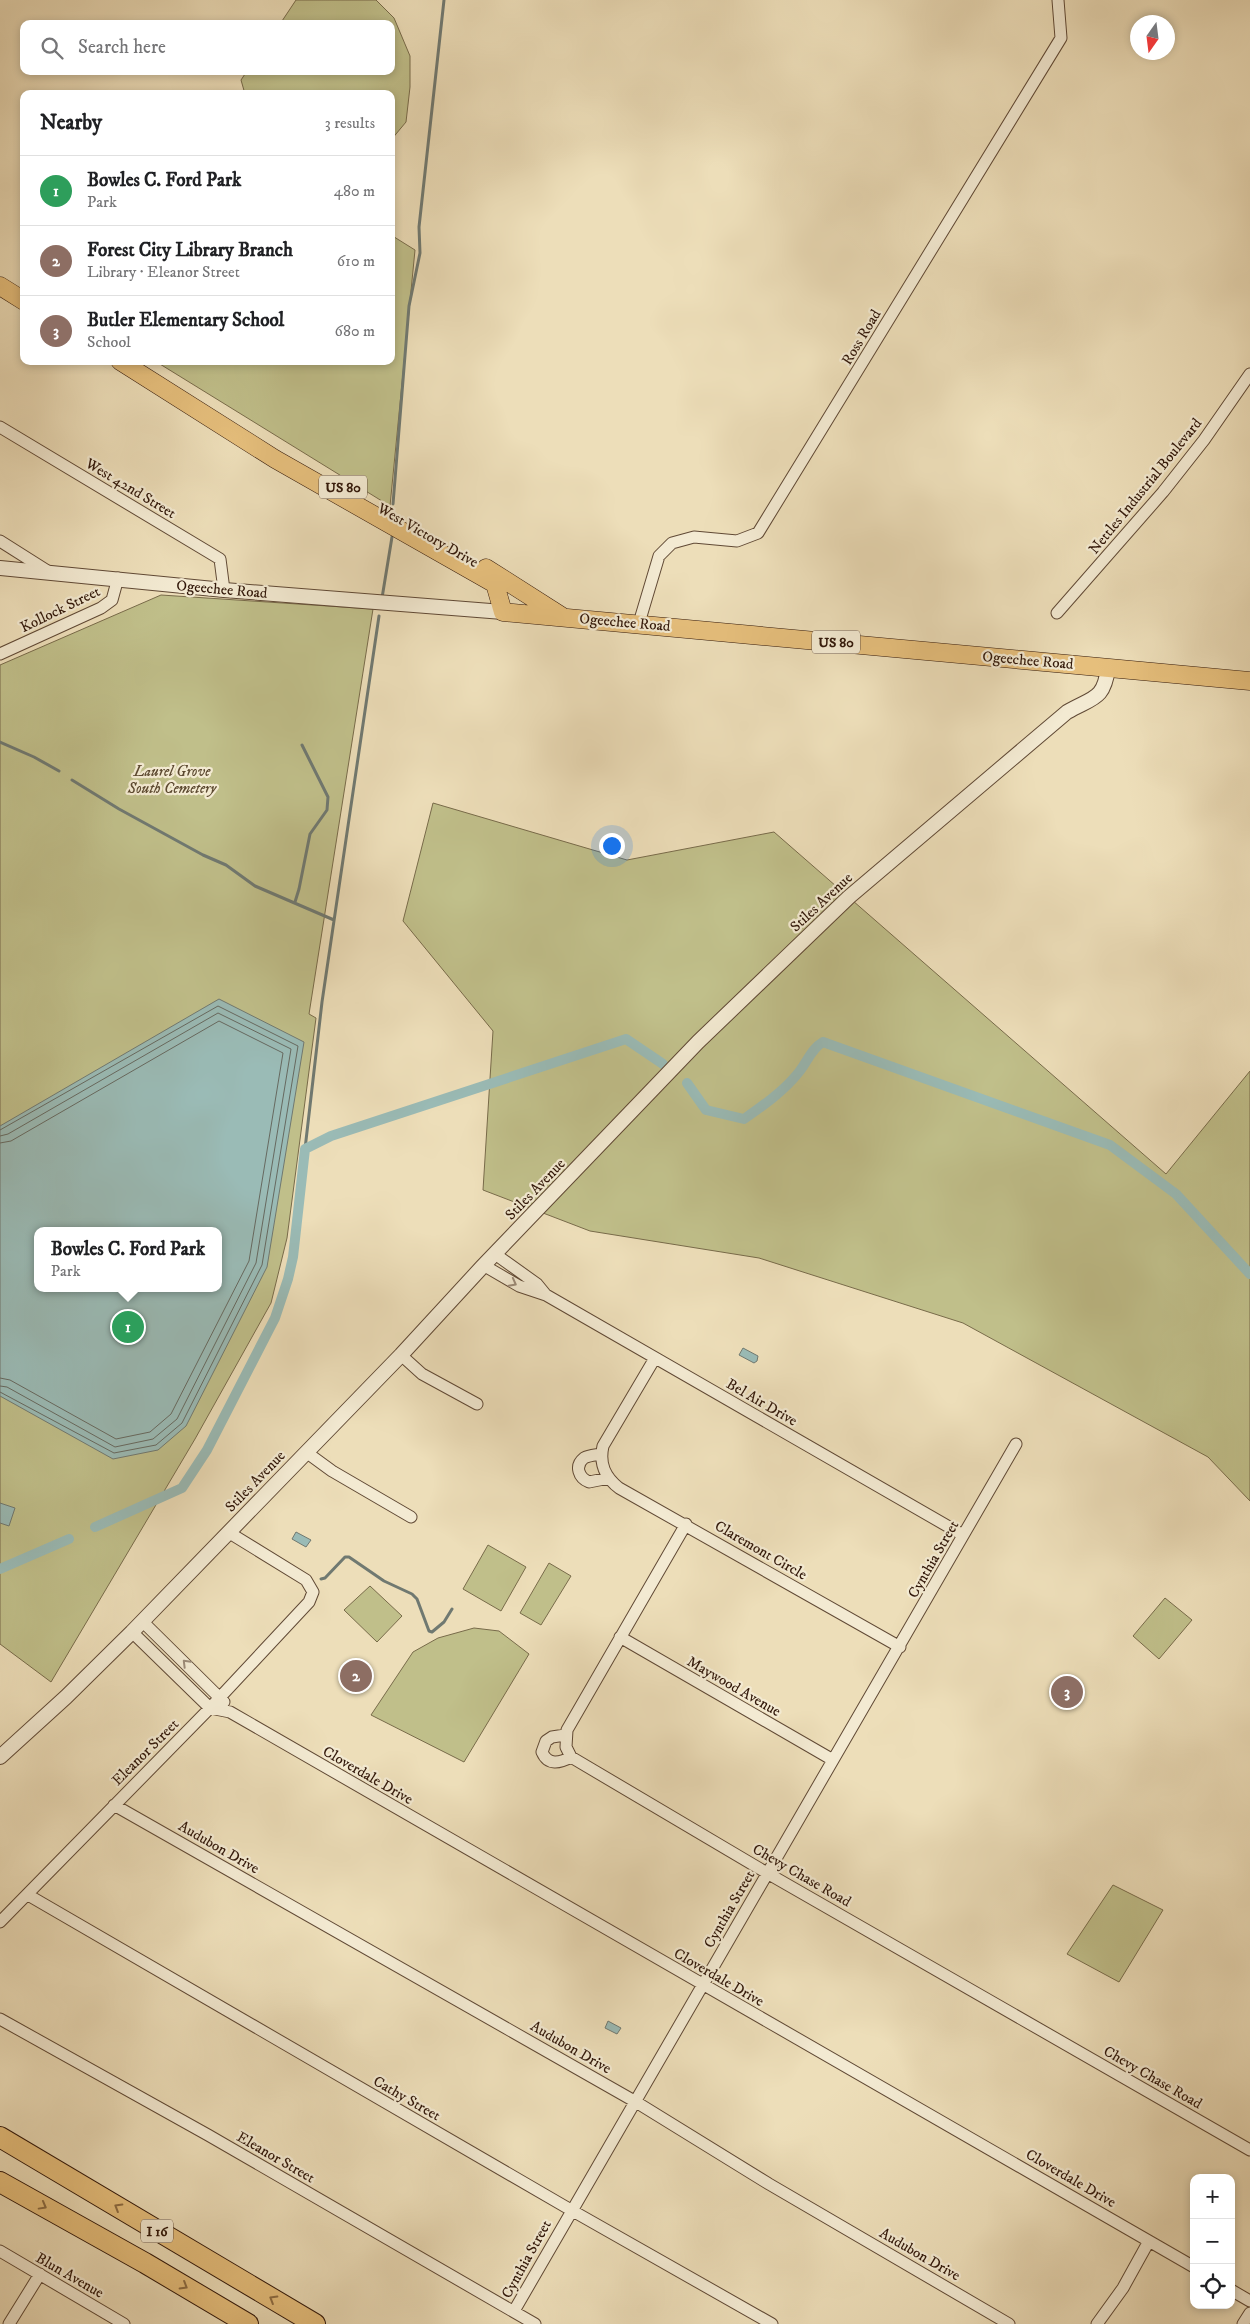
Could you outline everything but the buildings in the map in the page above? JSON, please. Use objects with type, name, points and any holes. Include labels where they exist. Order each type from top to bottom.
[{"type":"highway","name":"I 16","points":[[0,2137],[315,2324]]},
{"type":"highway","name":"I 16","points":[[0,2182],[145,2263],[248,2324]]},
{"type":"main road","points":[[0,274],[20,286]]},
{"type":"main road","points":[[0,286],[20,298]]},
{"type":"main road","name":"West Victory Drive","points":[[126,365],[275,459],[494,584],[503,612]]},
{"type":"main road","name":"West Victory Drive","points":[[144,365],[280,451],[499,576],[564,617]]},
{"type":"main road","name":"Ogeechee Road","points":[[503,612],[639,623],[1250,681]]},
{"type":"street","name":"Ross Road","points":[[639,623],[660,556],[672,543],[694,537],[737,541],[758,533],[1061,38],[1058,0]]},
{"type":"street","name":"Nettles Industrial Boulevard","points":[[1057,613],[1164,492],[1204,440],[1250,374]]},
{"type":"street","name":"West 42nd Street","points":[[0,427],[220,560],[224,590]]},
{"type":"street","points":[[0,542],[49,572]]},
{"type":"street","name":"Ogeechee Road","points":[[0,568],[118,578],[224,590],[503,612]]},
{"type":"street","name":"Kollock Street","points":[[0,654],[101,608],[112,600],[118,578]]},
{"type":"street","name":"Stiles Avenue","points":[[0,1757],[66,1697],[132,1632],[401,1355],[483,1265],[698,1042],[849,897],[1067,712],[1102,693],[1106,684],[1108,668]]},
{"type":"street","name":"Bel Air Drive","points":[[495,1254],[537,1284],[546,1295]]},
{"type":"street","name":"Bel Air Drive","points":[[483,1265],[514,1284],[546,1295],[964,1535]]},
{"type":"street","points":[[401,1355],[422,1374],[477,1404]]},
{"type":"street","points":[[601,1454],[583,1460],[579,1466],[579,1473],[583,1479],[589,1482],[609,1478],[601,1463],[601,1454],[612,1428],[655,1358]]},
{"type":"street","name":"Cynthia Street","points":[[514,2312],[571,2210],[636,2102],[1016,1444]]},
{"type":"street","points":[[306,1452],[332,1471],[411,1517]]},
{"type":"street","name":"Claremont Circle","points":[[609,1478],[619,1488],[686,1524],[900,1647]]},
{"type":"street","points":[[566,1736],[552,1737],[546,1741],[542,1752],[545,1758],[553,1763],[571,1757],[566,1747],[566,1736],[620,1637],[686,1524]]},
{"type":"street","name":"Eleanor Street","points":[[0,1922],[210,1708],[310,1602],[313,1592],[306,1580],[228,1532]]},
{"type":"street","name":"Cloverdale Drive","points":[[142,1621],[220,1697],[230,1712]]},
{"type":"street","points":[[132,1632],[210,1708]]},
{"type":"street","name":"Maywood Avenue","points":[[620,1637],[832,1760]]},
{"type":"street","name":"Cloverdale Drive","points":[[210,1708],[230,1712],[1190,2265]]},
{"type":"street","name":"Chevy Chase Road","points":[[571,1757],[767,1873],[1250,2150]]},
{"type":"street","name":"Audubon Drive","points":[[114,1805],[636,2102],[769,2184],[1009,2324]]},
{"type":"street","name":"Cathy Street","points":[[28,1895],[571,2210],[772,2324]]},
{"type":"street","name":"Eleanor Street","points":[[0,2019],[208,2135],[535,2324]]},
{"type":"street","points":[[1097,2324],[1123,2288],[1149,2241]]},
{"type":"street","name":"Blun Avenue","points":[[0,2251],[124,2324]]},
{"type":"street","points":[[9,2324],[40,2274]]},
{"type":"street","points":[[1235,2292],[1250,2301]]},
{"type":"street","points":[[1243,2324],[1250,2313]]},
{"type":"green space","points":[[296,0],[376,0],[395,20],[283,20]]},
{"type":"green space","points":[[395,20],[410,56],[410,87],[406,122],[395,135],[395,90],[244,90],[241,80],[244,75],[395,75]]},
{"type":"green space","points":[[395,238],[415,250],[390,506],[161,365],[395,365]]},
{"type":"green space","name":"Laurel Grove South Cemetery","points":[[161,595],[373,609],[309,1014],[316,1018],[287,1238],[271,1303],[195,1439],[51,1682],[0,1644],[0,665]]},
{"type":"green space","points":[[433,803],[627,860],[774,832],[1166,1174],[1250,1071],[1250,1501],[1208,1457],[963,1323],[759,1258],[590,1231],[483,1190],[493,1031],[403,921]]},
{"type":"green space","points":[[488,1545],[526,1567],[501,1611],[463,1589]]},
{"type":"green space","points":[[549,1563],[571,1576],[541,1625],[520,1613]]},
{"type":"green space","points":[[370,1586],[402,1616],[377,1642],[344,1610]]},
{"type":"green space","points":[[1165,1598],[1192,1620],[1159,1659],[1133,1636]]},
{"type":"green space","points":[[474,1628],[499,1631],[529,1654],[464,1762],[371,1715],[413,1652],[438,1638]]},
{"type":"green space","points":[[1113,1885],[1163,1910],[1119,1982],[1067,1954]]},
{"type":"water","points":[[219,999],[304,1042],[267,1267],[186,1426],[158,1450],[113,1459],[0,1396],[0,1126]]},
{"type":"water","points":[[743,1348],[758,1356],[757,1361],[754,1363],[739,1355]]},
{"type":"water","points":[[0,1503],[15,1508],[9,1526],[0,1523]]},
{"type":"water","points":[[296,1532],[311,1540],[306,1547],[292,1539]]},
{"type":"water","points":[[608,2021],[621,2028],[617,2034],[605,2028]]},
{"type":"waterway","points":[[393,504],[409,306],[420,253],[419,227],[444,0]]},
{"type":"waterway","points":[[382,598],[392,537]]},
{"type":"waterway","points":[[305,1149],[322,1002],[379,616]]},
{"type":"waterway","points":[[0,742],[34,757],[59,771]]},
{"type":"waterway","points":[[295,902],[310,834],[327,810],[328,797],[302,745]]},
{"type":"waterway","points":[[72,780],[119,809],[203,855],[226,865],[255,886],[334,920]]},
{"type":"waterway","points":[[95,1527],[182,1488],[207,1450],[275,1318],[288,1279],[293,1257],[305,1149],[331,1136],[626,1039],[663,1064]]},
{"type":"waterway","points":[[687,1083],[706,1110],[744,1119],[780,1092],[799,1072],[815,1048],[823,1042],[1110,1145],[1176,1194],[1250,1274]]},
{"type":"waterway","points":[[0,1569],[69,1539]]},
{"type":"waterway","points":[[321,1579],[325,1578],[345,1557],[349,1557],[384,1581],[412,1594],[417,1599],[429,1631],[432,1632],[444,1622],[452,1609]]},
{"type":"place","name":"Bowles C. Ford Park","points":[[128,1327]]},
{"type":"place","name":"Forest City Library Branch","points":[[356,1676]]},
{"type":"place","name":"Butler Elementary School","points":[[1067,1692]]}]
